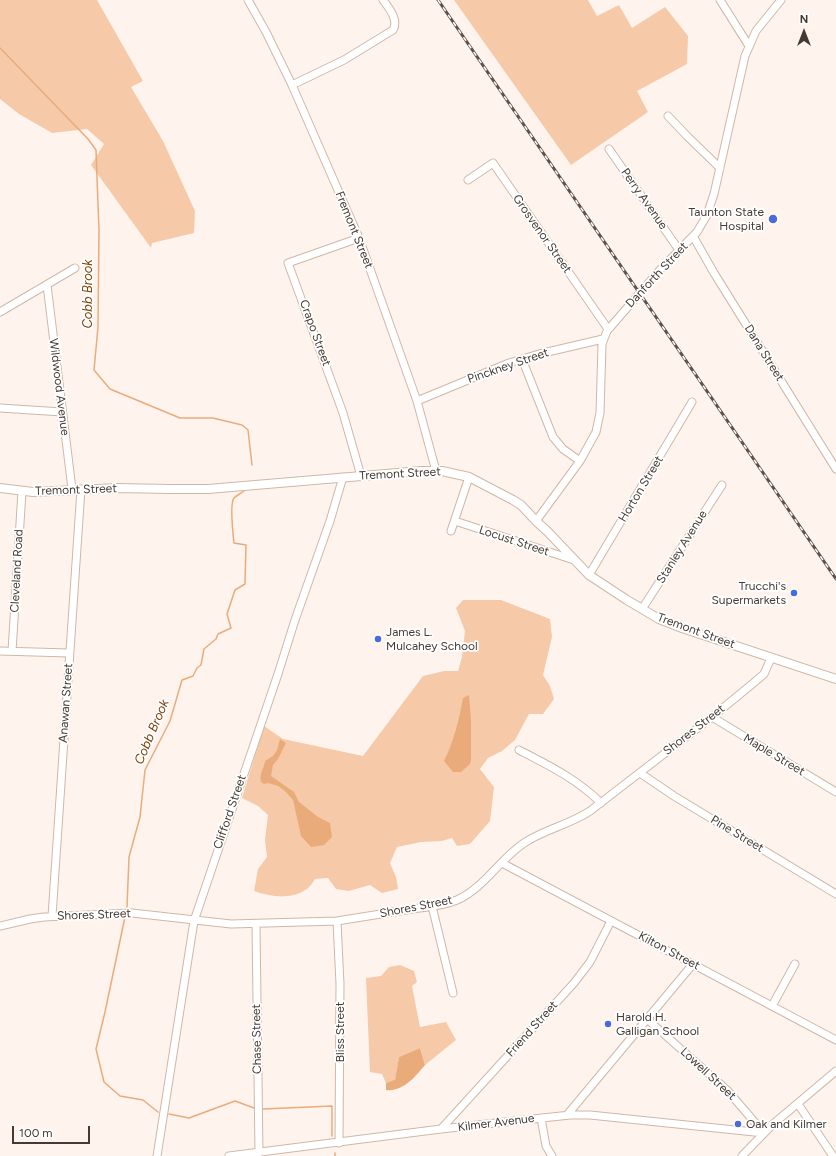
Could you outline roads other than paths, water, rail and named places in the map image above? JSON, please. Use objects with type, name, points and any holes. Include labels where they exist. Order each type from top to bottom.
[{"type":"main road","name":"Tremont Street","points":[[0,488],[22,491],[72,489],[208,489],[421,471],[455,473],[469,477],[521,505],[589,575],[659,619],[836,680]]},
{"type":"street","name":"Fremont Street","points":[[248,0],[266,32],[292,85],[359,238],[417,401],[436,471]]},
{"type":"street","points":[[292,85],[344,60],[393,30],[395,25],[393,16],[383,0]]},
{"type":"street","points":[[720,0],[749,46]]},
{"type":"street","name":"Danforth Street","points":[[536,521],[580,461],[593,440],[598,423],[601,352],[603,339],[608,329],[693,236],[707,215],[714,194],[742,66],[749,46],[761,25],[780,0]]},
{"type":"street","points":[[668,116],[686,136],[720,168]]},
{"type":"street","name":"Perry Avenue","points":[[609,148],[679,250]]},
{"type":"street","name":"Grosvenor Street","points":[[468,180],[493,163],[608,329]]},
{"type":"street","name":"Dana Street","points":[[693,236],[836,469]]},
{"type":"street","name":"Crapo Street","points":[[359,238],[288,263],[343,413],[361,476]]},
{"type":"street","points":[[0,312],[75,268]]},
{"type":"street","name":"Wildwood Avenue","points":[[47,285],[72,489]]},
{"type":"street","name":"Pinckney Street","points":[[417,401],[491,370],[522,359],[603,339]]},
{"type":"street","points":[[522,359],[554,437],[563,448],[580,461]]},
{"type":"street","name":"Horton Street","points":[[589,575],[692,402]]},
{"type":"street","points":[[0,408],[62,412]]},
{"type":"street","name":"Clifford Street","points":[[157,1156],[194,921],[295,620],[330,521],[343,477]]},
{"type":"street","points":[[451,531],[469,477]]},
{"type":"street","name":"Stanley Avenue","points":[[642,609],[722,485]]},
{"type":"street","name":"Anawan Street","points":[[52,916],[81,489]]},
{"type":"street","name":"Cleveland Road","points":[[12,651],[22,491]]},
{"type":"street","name":"Locust Street","points":[[455,521],[574,560]]},
{"type":"street","points":[[0,651],[69,653]]},
{"type":"street","name":"Shores Street","points":[[0,926],[30,919],[52,916],[132,913],[226,924],[337,921],[450,902],[465,895],[475,888],[517,848],[534,837],[579,818],[601,803],[712,717],[764,674],[771,658]]},
{"type":"street","name":"Maple Street","points":[[712,717],[836,792]]},
{"type":"street","points":[[519,750],[568,776],[590,792],[601,803]]},
{"type":"street","name":"Pine Street","points":[[640,773],[674,796],[836,894]]},
{"type":"street","name":"Kilton Street","points":[[502,863],[836,1040]]},
{"type":"street","points":[[432,906],[453,993]]},
{"type":"street","name":"Bliss Street","points":[[337,921],[340,984],[339,1143]]},
{"type":"street","name":"Friend Street","points":[[441,1129],[574,983],[592,959],[611,921]]},
{"type":"street","name":"Chase Street","points":[[256,924],[258,1153]]},
{"type":"street","points":[[567,1115],[694,964]]},
{"type":"street","points":[[772,1006],[795,964]]},
{"type":"street","name":"Lowell Street","points":[[647,1019],[727,1090],[764,1133]]},
{"type":"street","points":[[742,1156],[764,1133],[836,1071]]},
{"type":"street","points":[[798,1104],[833,1156]]},
{"type":"street","name":"Kilmer Avenue","points":[[229,1156],[441,1129],[567,1115],[584,1115],[764,1133]]},
{"type":"street","points":[[541,1118],[546,1146],[552,1156]]},
{"type":"waterway","name":"Cobb Brook","points":[[0,48],[88,139],[96,150],[99,231],[98,327],[94,370],[110,389],[180,418],[213,418],[242,425],[248,430],[252,465]]},
{"type":"waterway","name":"Cobb Brook","points":[[127,907],[129,857],[140,817],[145,770],[170,721],[182,680],[193,676],[197,668],[201,665],[204,649],[216,639],[218,634],[231,628],[227,614],[235,590],[245,584],[246,545],[234,543],[232,512],[234,498],[245,490]]},
{"type":"waterway","name":"Cobb Brook","points":[[125,917],[96,1049],[104,1082],[120,1096],[143,1100],[158,1112]]},
{"type":"waterway","name":"Cobb Brook","points":[[169,1114],[189,1118],[235,1101],[254,1108]]},
{"type":"waterway","name":"Cobb Brook","points":[[263,1109],[332,1106],[332,1136]]},
{"type":"railway","points":[[438,0],[836,579]]},
{"type":"place","name":"Taunton State Hospital","points":[[773,219]]},
{"type":"place","name":"Trucchi's Supermarkets","points":[[794,593]]},
{"type":"place","name":"James L. Mulcahey School","points":[[378,639]]},
{"type":"place","name":"Harold H. Galligan School","points":[[608,1024]]},
{"type":"place","name":"Oak and Kilmer","points":[[738,1124]]}]
